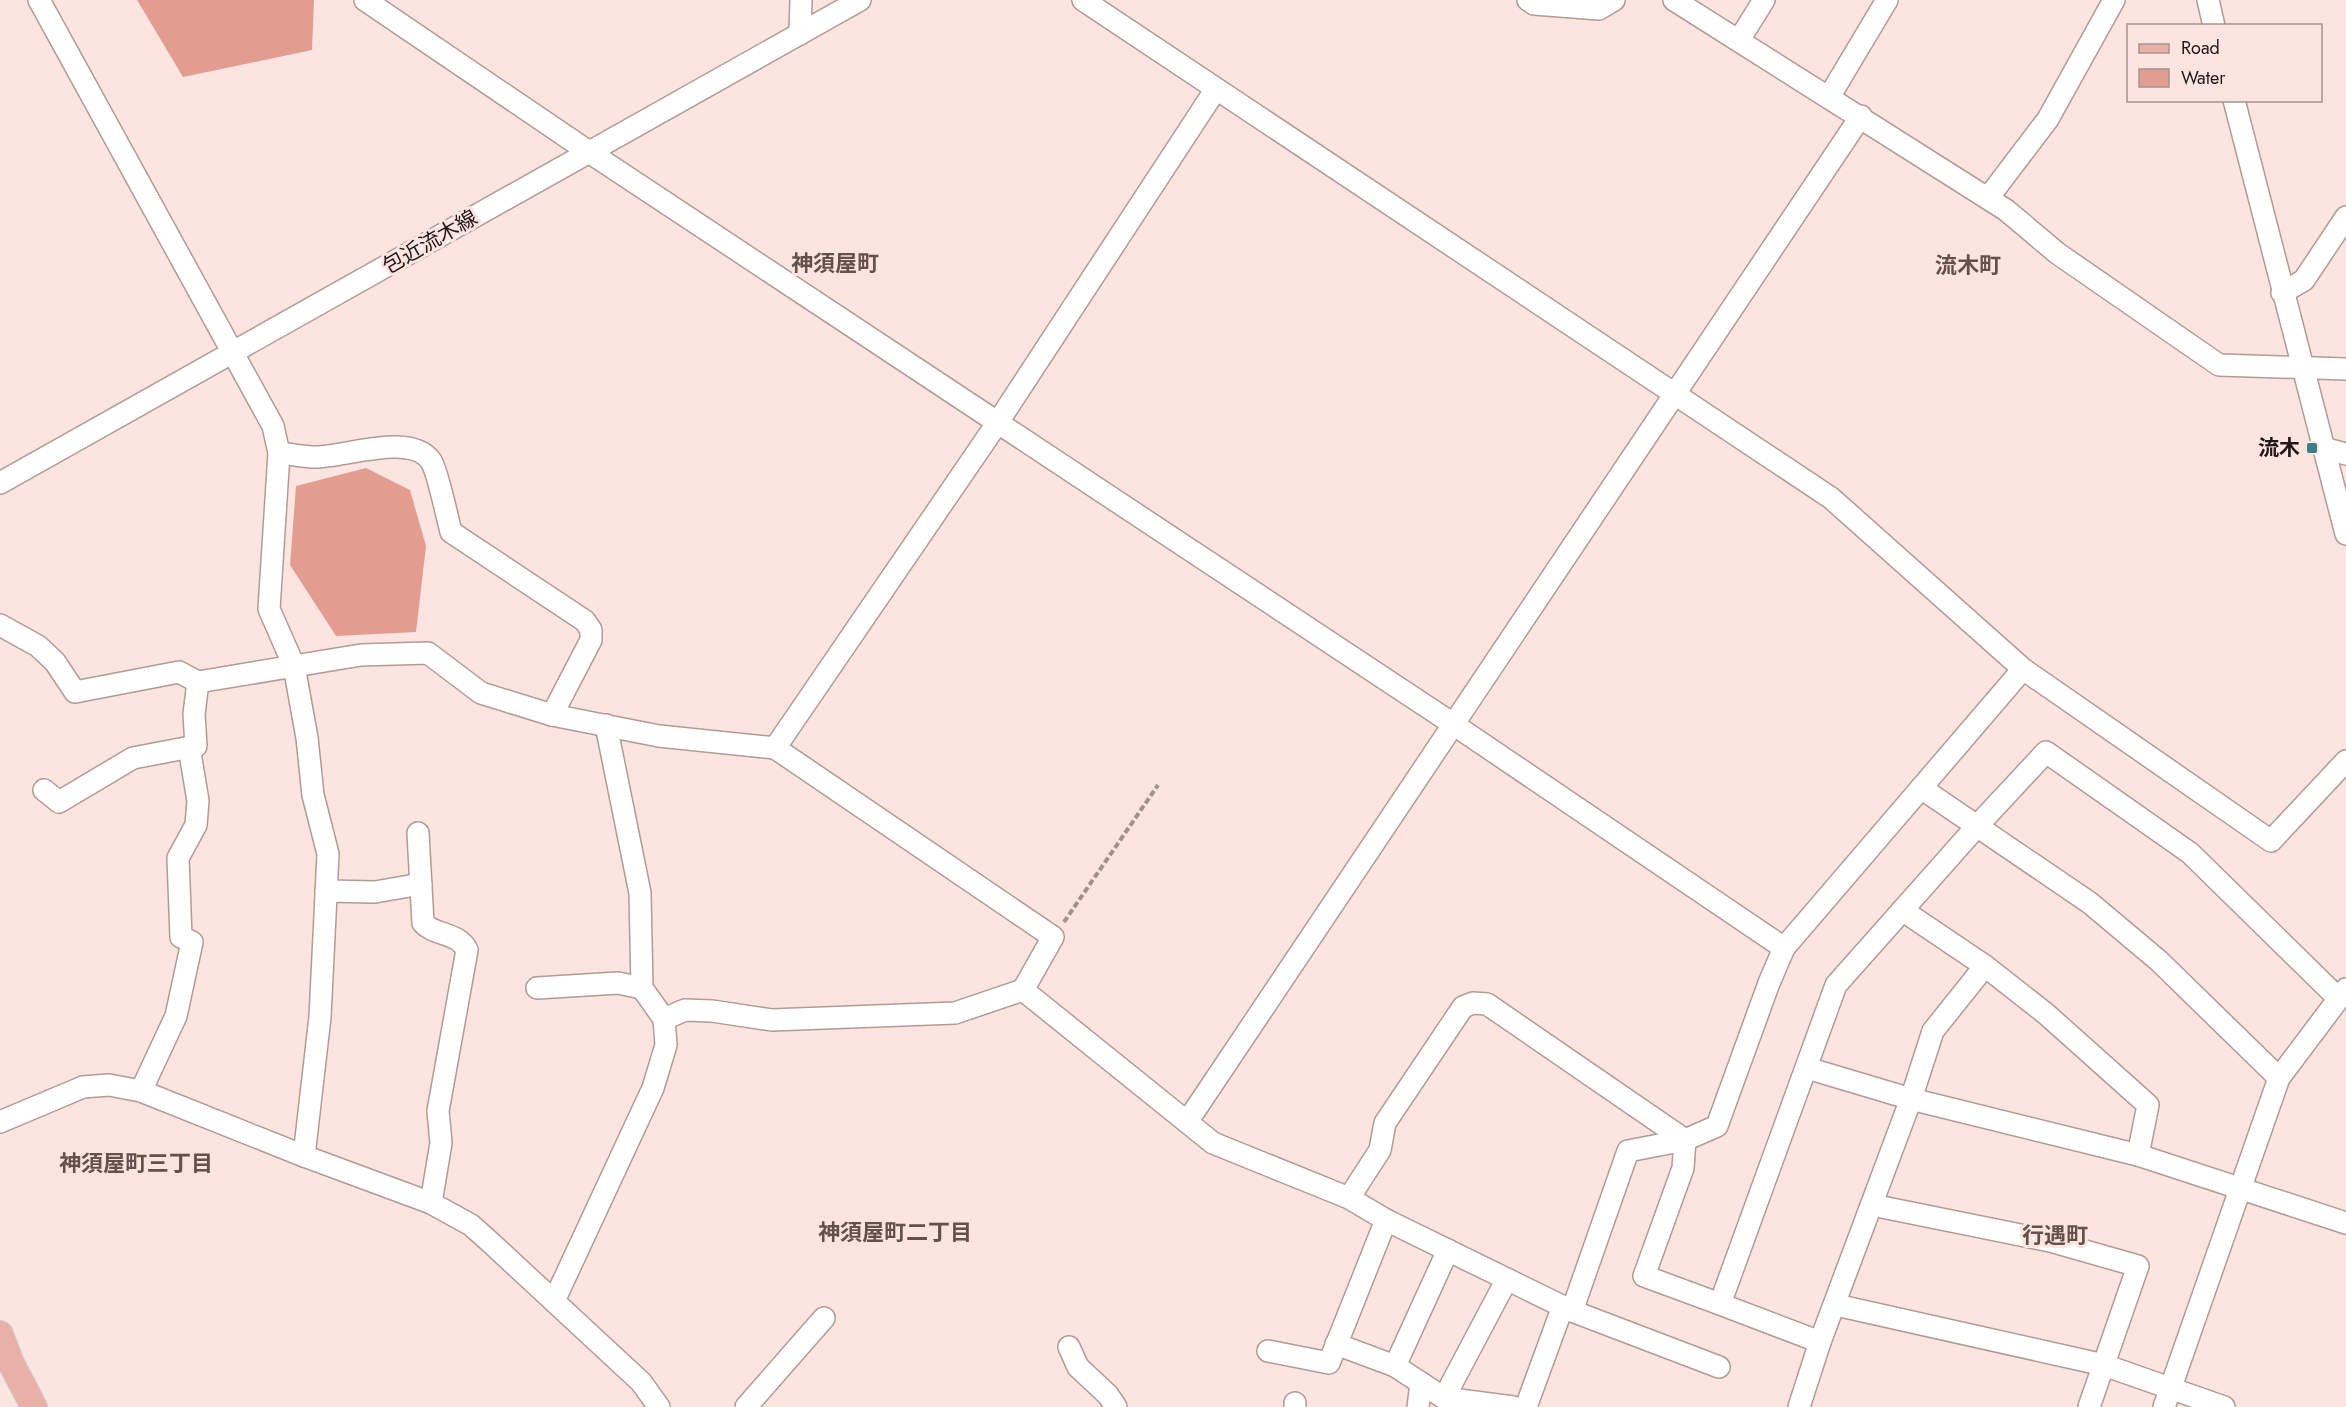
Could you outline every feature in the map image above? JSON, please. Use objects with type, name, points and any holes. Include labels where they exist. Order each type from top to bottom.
[{"type":"main road","points":[[0,1334],[11,1363],[34,1407]]},
{"type":"street","points":[[39,0],[273,426],[279,453],[269,609],[294,666],[307,738],[313,795],[328,854],[320,1017],[303,1156]]},
{"type":"street","points":[[365,0],[589,152],[1453,724],[1784,948]]},
{"type":"street","points":[[800,34],[801,0]]},
{"type":"street","name":"包近流木線","points":[[0,483],[860,0]]},
{"type":"street","points":[[1083,0],[1831,498],[2023,669],[2271,841],[2346,761]]},
{"type":"street","points":[[1528,0],[1534,4],[1599,9],[1614,0]]},
{"type":"street","points":[[1674,0],[1861,116],[2006,210],[2057,253],[2219,365],[2346,369]]},
{"type":"street","points":[[1739,40],[1764,0]]},
{"type":"street","points":[[1829,96],[1887,0]]},
{"type":"street","points":[[1988,198],[2048,119],[2115,0]]},
{"type":"street","points":[[2208,0],[2214,24]]},
{"type":"street","points":[[775,748],[998,422],[1216,89]]},
{"type":"street","points":[[2235,102],[2346,534]]},
{"type":"street","points":[[1187,1122],[1861,116]]},
{"type":"street","points":[[2283,293],[2304,280],[2346,217]]},
{"type":"street","points":[[279,453],[316,458],[384,447],[404,448],[424,453],[432,463],[451,532],[585,621],[591,630],[591,640],[552,715]]},
{"type":"street","points":[[2323,447],[2346,454]]},
{"type":"street","points":[[0,625],[38,646],[55,662],[75,692],[179,672],[198,682],[361,655],[428,653],[481,693],[552,715],[659,736],[775,748],[1053,937],[1023,990],[955,1013],[772,1020],[712,1011],[685,1010],[664,1019]]},
{"type":"street","points":[[1526,1407],[1568,1309],[1628,1151],[1685,1140],[1717,1126],[1784,948],[2023,669]]},
{"type":"street","points":[[44,790],[59,802],[133,758],[196,746],[194,714],[198,682]]},
{"type":"street","points":[[554,1301],[654,1088],[666,1045],[664,1019],[642,988],[640,893],[606,725]]},
{"type":"street","points":[[141,1091],[176,1016],[192,942],[181,937],[178,858],[196,825],[198,801],[189,747]]},
{"type":"street","points":[[1720,1304],[1836,985],[2046,752],[2190,853],[2342,994],[2279,1077],[2167,1397]]},
{"type":"street","points":[[1921,788],[2090,903],[2159,961],[2279,1077]]},
{"type":"street","points":[[418,833],[423,923],[430,930],[463,942],[467,950],[438,1111],[441,1143],[431,1203]]},
{"type":"street","points":[[326,891],[375,892],[421,884]]},
{"type":"street","points":[[1902,910],[1985,966],[2045,1013],[2148,1105],[2138,1155]]},
{"type":"street","points":[[1803,1406],[1820,1342],[1836,1305],[1911,1099],[1933,1031],[1985,966]]},
{"type":"street","points":[[537,987],[618,983],[642,988]]},
{"type":"street","points":[[1023,990],[1213,1143],[1348,1198],[1386,1220],[1568,1309],[1719,1367]]},
{"type":"street","points":[[1348,1198],[1380,1150],[1385,1123],[1462,1007],[1473,1003],[1487,1004],[1685,1140]]},
{"type":"street","points":[[1807,1068],[1911,1099],[2138,1155],[2346,1223]]},
{"type":"street","points":[[0,1122],[83,1087],[109,1085],[141,1091],[303,1156],[431,1203],[471,1225],[641,1382],[659,1407]]},
{"type":"street","points":[[1685,1140],[1683,1168],[1644,1276],[1820,1342]]},
{"type":"street","points":[[1872,1205],[2050,1241],[2138,1266],[2089,1407]]},
{"type":"street","points":[[1268,1350],[1329,1364],[1386,1220]]},
{"type":"street","points":[[1395,1366],[1448,1250]]},
{"type":"street","points":[[1444,1398],[1507,1279]]},
{"type":"street","points":[[1836,1305],[2104,1365],[2167,1397],[2224,1407]]},
{"type":"street","points":[[746,1407],[824,1318]]},
{"type":"street","points":[[1336,1344],[1395,1366],[1444,1398],[1513,1407]]},
{"type":"street","points":[[1069,1347],[1078,1367],[1108,1395],[1116,1407]]},
{"type":"street","points":[[1418,1407],[1421,1383]]},
{"type":"path","points":[[1053,937],[1158,785]]},
{"type":"water","points":[[137,0],[314,0],[312,50],[183,77]]},
{"type":"water","points":[[366,468],[410,490],[426,546],[416,632],[336,636],[290,565],[296,486]]},
{"type":"place","name":"流木","points":[[2312,448]]},
{"type":"district","name":"神須屋町","points":[[835,263]]},
{"type":"district","name":"流木町","points":[[1968,265]]},
{"type":"district","name":"神須屋町三丁目","points":[[136,1163]]},
{"type":"district","name":"神須屋町二丁目","points":[[895,1232]]},
{"type":"district","name":"行遇町","points":[[2055,1235]]}]
